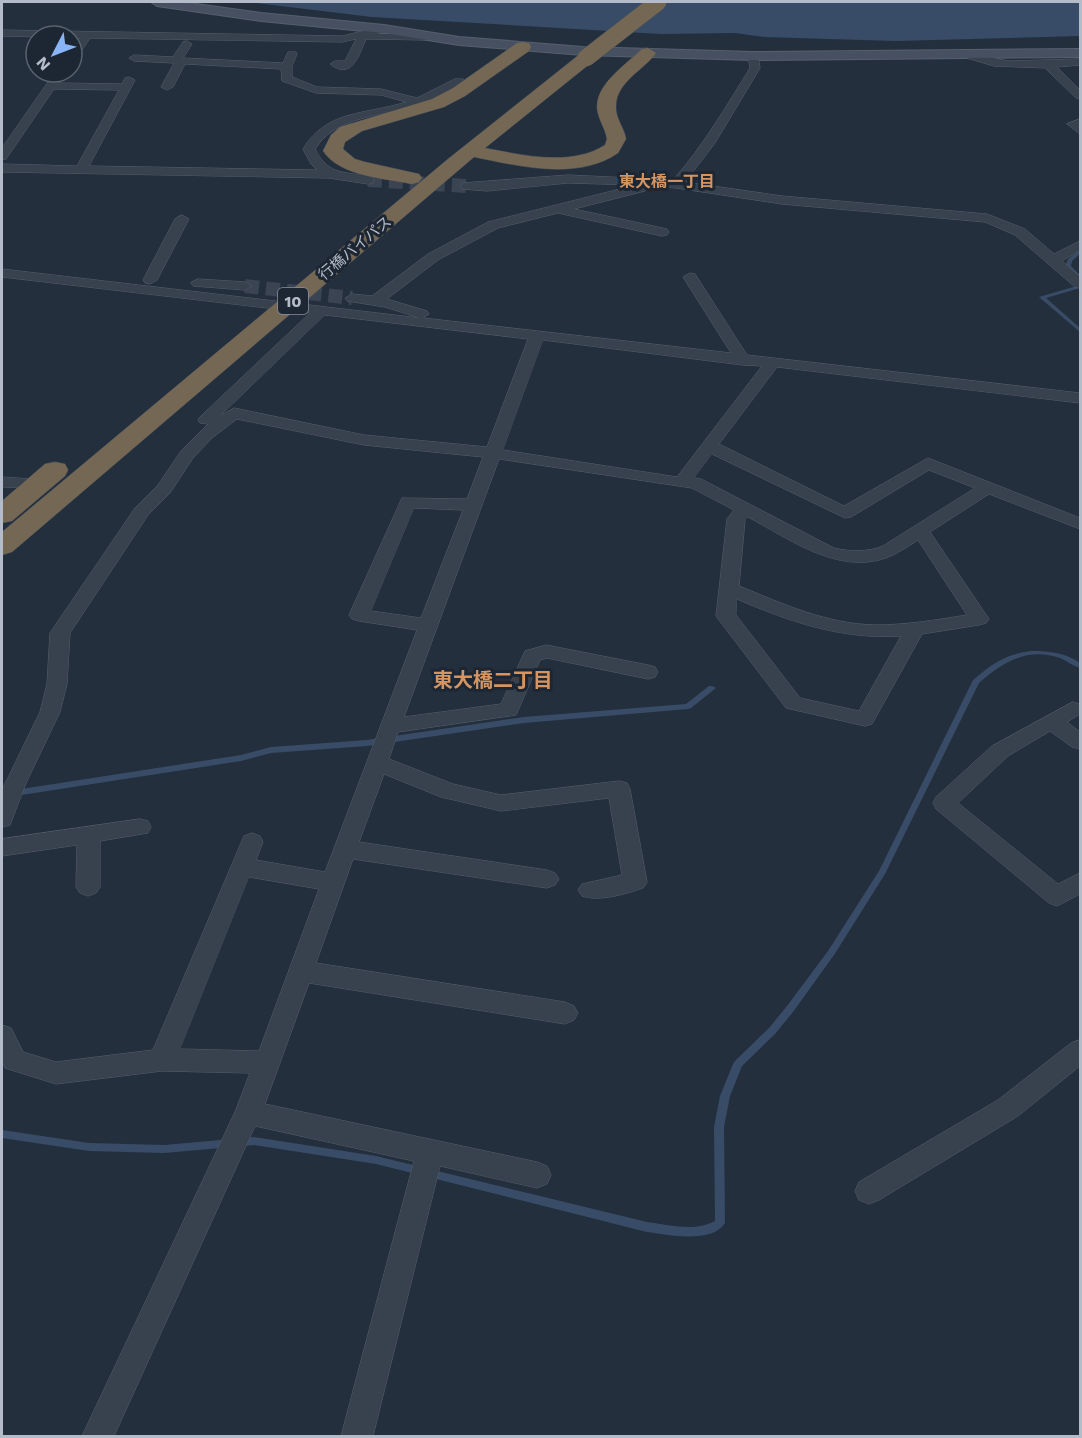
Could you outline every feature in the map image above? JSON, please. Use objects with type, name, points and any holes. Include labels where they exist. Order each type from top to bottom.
[{"type":"highway","name":"行橋バイパス","points":[[2,546],[471,151],[637,2]]},
{"type":"highway","name":"行橋バイパス","points":[[236,318],[249,295],[286,277],[412,178],[576,57],[658,2]]},
{"type":"highway","points":[[412,178],[348,163],[333,151],[334,145],[345,132],[355,127],[422,109],[459,92],[523,46]]},
{"type":"highway","points":[[471,151],[546,164],[573,162],[605,153],[611,149],[617,139],[606,111],[608,98],[613,88],[648,53]]},
{"type":"highway","points":[[2,515],[75,454]]},
{"type":"street","points":[[157,2],[261,17],[384,29],[426,37]]},
{"type":"street","points":[[360,37],[384,29]]},
{"type":"street","points":[[2,33],[300,39],[426,37],[523,46],[753,56],[1080,53]]},
{"type":"street","points":[[84,39],[87,35]]},
{"type":"street","points":[[167,87],[178,60],[193,37]]},
{"type":"street","points":[[335,64],[349,65],[360,37]]},
{"type":"street","points":[[300,39],[287,66],[286,79],[316,90],[381,92],[418,102]]},
{"type":"street","points":[[967,55],[983,62],[1048,65],[1080,62]]},
{"type":"street","points":[[676,184],[721,124],[755,68],[753,56]]},
{"type":"street","points":[[134,58],[287,66]]},
{"type":"street","points":[[1048,65],[1078,92]]},
{"type":"street","points":[[329,174],[315,161],[309,149],[314,138],[326,128],[342,121],[418,102],[459,81]]},
{"type":"street","points":[[2,156],[51,86],[128,83],[81,169]]},
{"type":"street","points":[[1080,123],[1073,124],[1080,130]]},
{"type":"street","points":[[2,168],[329,174],[368,180]]},
{"type":"street","points":[[466,186],[487,187],[568,179],[655,182],[782,200],[987,218],[1020,232],[1080,284]]},
{"type":"street","points":[[375,301],[433,257],[479,231],[505,220],[603,198],[655,182]]},
{"type":"street","points":[[556,208],[662,232]]},
{"type":"street","points":[[150,280],[182,219]]},
{"type":"street","points":[[1053,260],[1080,245]]},
{"type":"street","points":[[2,273],[249,295]]},
{"type":"street","points":[[50,279],[67,275],[86,275],[150,280],[249,295],[287,306],[392,321],[443,324],[1080,398]]},
{"type":"street","points":[[690,277],[743,360]]},
{"type":"street","points":[[352,298],[375,301],[438,318],[443,324]]},
{"type":"street","points":[[206,434],[194,431],[321,311]]},
{"type":"street","points":[[98,1437],[248,1112],[268,1062],[491,453],[537,336]]},
{"type":"street","points":[[681,483],[772,363]]},
{"type":"street","points":[[2,819],[15,783],[50,712],[57,684],[60,633],[141,512],[164,489],[187,455],[206,434],[234,413],[364,440],[491,453],[681,483],[695,483],[828,552],[845,556],[878,555],[988,486]]},
{"type":"street","points":[[708,445],[845,513],[928,463],[1080,524]]},
{"type":"street","points":[[2,482],[39,484]]},
{"type":"street","points":[[428,625],[359,615],[408,502],[472,505]]},
{"type":"street","points":[[746,509],[736,519],[726,616],[794,703],[865,719],[916,628]]},
{"type":"street","points":[[728,588],[791,614],[828,625],[875,631],[979,619],[920,530]]},
{"type":"street","points":[[390,726],[509,710],[532,656],[546,651],[648,672]]},
{"type":"street","points":[[1073,710],[1000,751],[944,803],[1057,897],[1080,882]]},
{"type":"street","points":[[1052,722],[1080,742]]},
{"type":"street","points":[[377,763],[449,791],[501,803],[619,789],[635,882],[590,890]]},
{"type":"street","points":[[2,848],[140,827]]},
{"type":"street","points":[[88,835],[88,887]]},
{"type":"street","points":[[162,1060],[252,842]]},
{"type":"street","points":[[346,849],[547,879]]},
{"type":"street","points":[[242,867],[333,882]]},
{"type":"street","points":[[300,971],[565,1013]]},
{"type":"street","points":[[2,1036],[14,1059],[56,1073],[162,1060],[268,1062]]},
{"type":"street","points":[[868,1191],[1008,1108],[1080,1051]]},
{"type":"street","points":[[248,1112],[537,1175]]},
{"type":"street","points":[[357,1437],[430,1151]]},
{"type":"water","points":[[248,2],[1080,2],[1080,36],[896,41],[764,37],[735,33],[661,34],[372,17]]},
{"type":"waterway","points":[[1080,252],[1070,260],[1068,266],[1080,277]]},
{"type":"waterway","points":[[1080,287],[1042,297],[1080,330]]},
{"type":"waterway","points":[[2,1134],[89,1147],[164,1149],[254,1141],[376,1160],[647,1227],[685,1232],[712,1228],[720,1223],[719,1127],[725,1096],[738,1064],[772,1031],[790,1009],[831,953],[882,872],[976,682],[999,663],[1022,654],[1053,654],[1080,666]]},
{"type":"waterway","points":[[2,795],[241,758],[271,750],[367,743],[524,720],[688,706],[712,688]]},
{"type":"tunnel","points":[[368,180],[467,186]]},
{"type":"tunnel","points":[[245,286],[352,298]]},
{"type":"district","name":"東大橋一丁目","points":[[667,181]]},
{"type":"district","name":"東大橋二丁目","points":[[493,680]]}]
